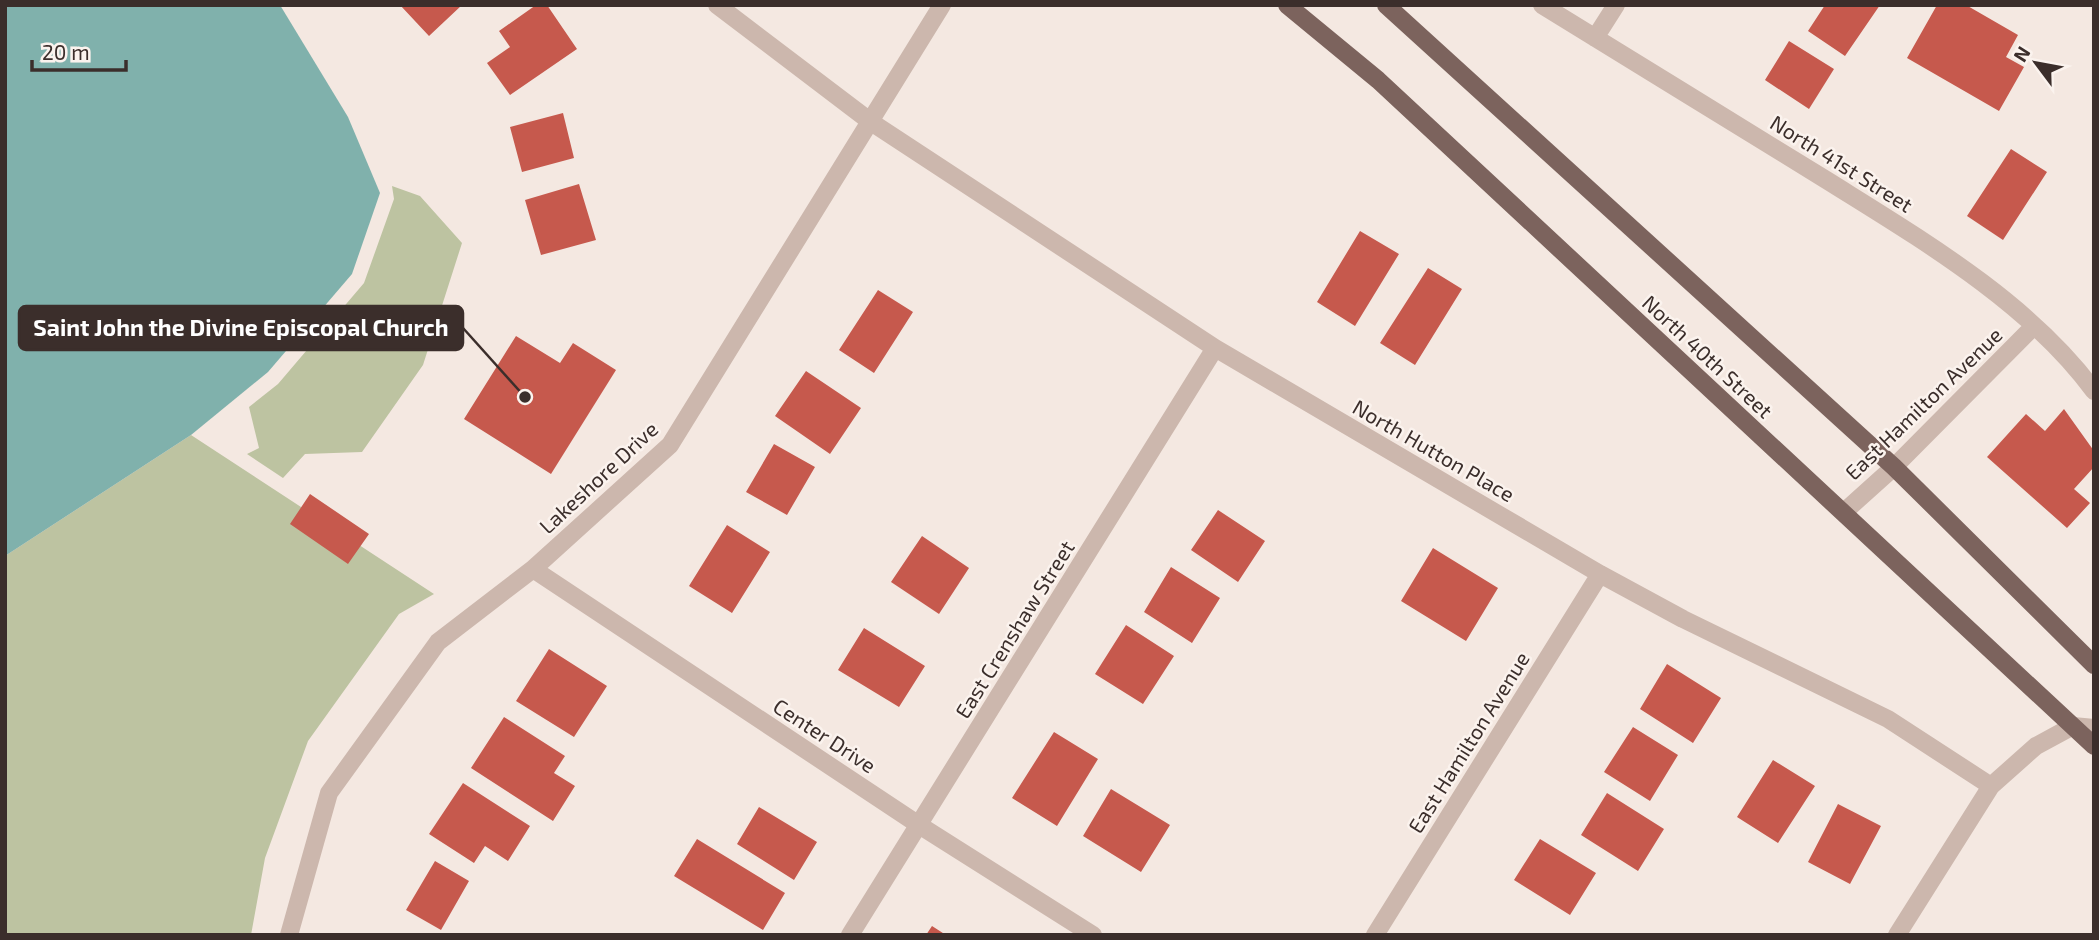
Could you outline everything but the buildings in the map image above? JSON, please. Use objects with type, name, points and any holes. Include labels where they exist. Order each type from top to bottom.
[{"type":"main road","name":"North 40th Street","points":[[1287,5],[1378,80],[2094,746]]},
{"type":"main road","name":"North 40th Street","points":[[1387,5],[1894,467],[2094,666]]},
{"type":"street","points":[[717,5],[871,122]]},
{"type":"street","name":"Lakeshore Drive","points":[[289,935],[330,793],[438,642],[533,569],[670,445],[942,5]]},
{"type":"street","name":"North 41st Street","points":[[1542,5],[1943,253],[2034,326],[2094,391]]},
{"type":"street","points":[[1595,38],[1616,5]]},
{"type":"street","name":"North Hutton Place","points":[[871,122],[1215,348],[1600,574],[1683,619],[1888,719],[1991,786]]},
{"type":"street","name":"East Hamilton Avenue","points":[[1844,512],[1894,467],[2034,326]]},
{"type":"street","name":"East Crenshaw Street","points":[[850,935],[1215,348]]},
{"type":"street","name":"Center Drive","points":[[533,569],[919,825],[1093,935]]},
{"type":"street","name":"East Hamilton Avenue","points":[[1375,935],[1600,574]]},
{"type":"street","points":[[1897,935],[1991,786],[2036,746],[2073,726],[2094,727]]},
{"type":"green space","points":[[392,186],[420,196],[462,243],[423,365],[362,452],[305,454],[283,478],[247,454],[259,448],[249,407],[278,384],[364,283],[394,199]]},
{"type":"green space","points":[[191,435],[434,594],[399,614],[308,741],[265,858],[251,935],[5,935],[5,556]]},
{"type":"water","points":[[5,5],[280,5],[348,117],[380,193],[352,274],[268,372],[191,435],[5,556]]},
{"type":"place","name":"Saint John the Divine Episcopal Church","points":[[525,397]]}]
